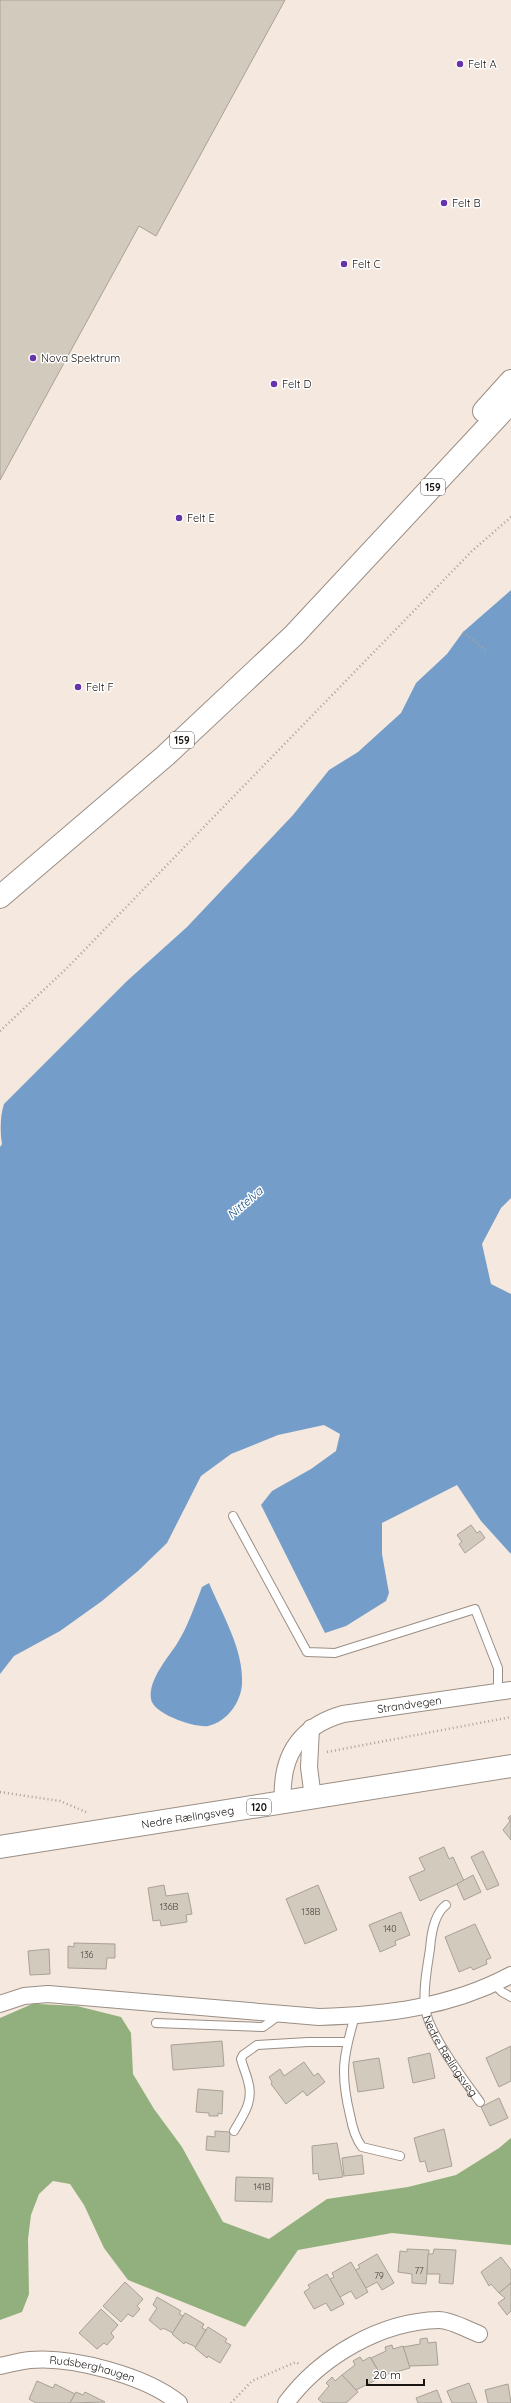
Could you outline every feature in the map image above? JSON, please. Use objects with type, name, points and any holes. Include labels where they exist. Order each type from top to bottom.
[{"type":"main road","points":[[354,571],[401,504],[511,381]]},
{"type":"main road","name":"159","points":[[0,897],[165,756],[294,635],[511,402]]},
{"type":"main road","name":"Nedre Rælingsveg","points":[[2,1848],[511,1766]]},
{"type":"street","name":"Strandvegen","points":[[283,1803],[282,1785],[287,1761],[294,1746],[310,1728],[322,1720],[343,1714],[505,1691]]},
{"type":"street","points":[[310,1728],[309,1767],[313,1798]]},
{"type":"street","name":"Nedre Rælingsveg","points":[[0,2004],[24,1996],[48,1994],[319,2017],[355,2016],[392,2013],[425,2007],[465,1996],[511,1975]]},
{"type":"street","points":[[286,2403],[315,2372],[359,2341],[394,2327],[441,2320],[479,2334]]},
{"type":"street","name":"Rudsberghaugen","points":[[0,2366],[31,2360],[76,2363],[130,2377],[179,2403]]},
{"type":"lane","points":[[233,1516],[307,1652],[335,1653],[475,1609],[498,1668],[505,1691]]},
{"type":"lane","points":[[425,2007],[430,1942],[437,1915],[446,1905]]},
{"type":"lane","points":[[494,1984],[502,1992],[511,1997]]},
{"type":"lane","name":"Nedre Rælingsveg","points":[[425,2007],[428,2019],[451,2061],[480,2102]]},
{"type":"lane","points":[[156,2023],[263,2027],[281,2013]]},
{"type":"lane","points":[[355,2016],[344,2055],[343,2088],[358,2142],[372,2151],[400,2156]]},
{"type":"lane","points":[[234,2131],[246,2110],[250,2099],[250,2090],[241,2059],[243,2055],[257,2046],[308,2042],[347,2042]]},
{"type":"path","points":[[0,1031],[67,968],[472,551],[511,517]]},
{"type":"path","points":[[463,632],[488,652]]},
{"type":"path","points":[[322,1754],[511,1717]]},
{"type":"path","points":[[0,1792],[60,1801],[83,1809],[89,1814],[94,1833]]},
{"type":"path","points":[[231,2403],[252,2381],[296,2362],[315,2372]]},
{"type":"green space","points":[[39,2001],[38,2004],[77,2006],[121,2017],[131,2033],[133,2074],[154,2109],[182,2147],[223,2222],[269,2239],[327,2199],[408,2187],[456,2175],[499,2148],[511,2138],[511,2245],[392,2233],[298,2250],[245,2327],[128,2280],[104,2248],[84,2205],[70,2184],[53,2181],[39,2194],[31,2215],[28,2239],[29,2294],[22,2312],[0,2320],[0,2018]]},
{"type":"water","name":"Nittelva","points":[[511,590],[511,1198],[501,1208],[482,1244],[491,1284],[511,1294],[511,1554],[481,1521],[457,1485],[382,1523],[382,1554],[389,1593],[386,1601],[346,1626],[325,1633],[261,1505],[272,1491],[311,1469],[336,1451],[340,1434],[324,1425],[278,1435],[231,1454],[201,1476],[167,1543],[138,1571],[102,1601],[60,1631],[14,1656],[0,1674],[0,1147],[2,1144],[1,1124],[4,1104],[127,981],[187,927],[293,815],[329,770],[358,752],[401,713],[416,683],[447,654],[463,632]]},
{"type":"water","points":[[209,1583],[236,1645],[242,1671],[242,1684],[239,1698],[227,1716],[215,1724],[202,1726],[194,1725],[166,1715],[153,1705],[151,1691],[156,1676],[185,1629],[202,1587]]},
{"type":"building","name":"Nova Spektrum","points":[[0,0],[285,0],[156,236],[139,226],[0,480]]},
{"type":"building","points":[[471,1525],[477,1533],[480,1531],[485,1538],[465,1553],[459,1544],[462,1542],[457,1535]]},
{"type":"building","points":[[511,1815],[511,1840],[503,1830],[510,1821],[508,1818]]},
{"type":"building","points":[[444,1847],[449,1859],[453,1857],[464,1881],[420,1901],[409,1877],[425,1870],[419,1858]]},
{"type":"building","points":[[483,1851],[499,1885],[487,1890],[471,1857]]},
{"type":"building","points":[[473,1875],[481,1892],[464,1900],[457,1884]]},
{"type":"building","points":[[164,1885],[166,1896],[188,1893],[192,1914],[186,1915],[187,1922],[161,1926],[160,1920],[153,1921],[148,1888]]},
{"type":"building","points":[[318,1885],[337,1930],[305,1944],[286,1899]]},
{"type":"building","points":[[401,1912],[410,1935],[395,1941],[396,1945],[380,1952],[369,1925]]},
{"type":"building","points":[[475,1924],[491,1958],[486,1960],[487,1964],[473,1970],[471,1967],[459,1972],[445,1937]]},
{"type":"building","points":[[74,1943],[115,1944],[115,1958],[107,1958],[106,1969],[68,1968],[68,1946],[74,1947]]},
{"type":"building","points":[[49,1949],[50,1974],[30,1975],[28,1951]]},
{"type":"building","points":[[222,2041],[224,2066],[173,2070],[171,2045]]},
{"type":"building","points":[[511,2046],[511,2081],[499,2087],[486,2058]]},
{"type":"building","points":[[430,2053],[435,2078],[413,2083],[408,2058]]},
{"type":"building","points":[[379,2058],[384,2088],[358,2092],[353,2062]]},
{"type":"building","points":[[304,2062],[314,2076],[318,2073],[325,2082],[307,2096],[303,2091],[286,2104],[271,2084],[272,2082],[269,2077],[280,2069],[284,2076]]},
{"type":"building","points":[[198,2089],[223,2091],[222,2114],[218,2113],[218,2116],[209,2116],[209,2113],[196,2112]]},
{"type":"building","points":[[499,2098],[508,2118],[490,2126],[481,2107]]},
{"type":"building","points":[[444,2129],[452,2166],[428,2172],[425,2161],[420,2162],[414,2138]]},
{"type":"building","points":[[215,2131],[230,2132],[229,2152],[206,2150],[207,2136],[215,2137]]},
{"type":"building","points":[[337,2143],[343,2177],[319,2180],[318,2173],[313,2174],[312,2146]]},
{"type":"building","points":[[362,2155],[364,2174],[344,2176],[342,2158]]},
{"type":"building","points":[[236,2177],[273,2178],[272,2202],[235,2201]]},
{"type":"building","points":[[407,2249],[429,2250],[426,2284],[412,2283],[412,2274],[398,2272],[400,2251],[407,2252]]},
{"type":"building","points":[[434,2249],[456,2250],[453,2284],[439,2283],[440,2274],[427,2274],[428,2254],[433,2254]]},
{"type":"building","points":[[377,2254],[394,2283],[382,2290],[377,2282],[366,2288],[355,2270],[360,2268],[358,2265]]},
{"type":"building","points":[[501,2257],[511,2270],[511,2283],[499,2293],[491,2284],[489,2286],[481,2272]]},
{"type":"building","points":[[351,2262],[368,2292],[356,2299],[351,2291],[340,2297],[330,2279],[334,2277],[332,2273]]},
{"type":"building","points":[[327,2274],[344,2304],[331,2311],[326,2303],[314,2309],[304,2292],[310,2288],[308,2285]]},
{"type":"building","points":[[125,2282],[143,2299],[137,2306],[140,2309],[133,2317],[128,2314],[121,2322],[103,2306]]},
{"type":"building","points":[[511,2283],[511,2311],[507,2315],[498,2303],[505,2298],[499,2293]]},
{"type":"building","points":[[157,2297],[181,2311],[179,2314],[183,2316],[173,2333],[163,2328],[161,2330],[149,2320],[157,2308],[153,2305]]},
{"type":"building","points":[[101,2309],[118,2325],[111,2333],[114,2337],[107,2345],[104,2343],[97,2349],[79,2333]]},
{"type":"building","points":[[185,2313],[204,2324],[202,2328],[206,2330],[196,2347],[185,2342],[184,2344],[172,2334]]},
{"type":"building","points":[[208,2327],[227,2339],[225,2342],[231,2345],[220,2363],[208,2356],[207,2358],[195,2348]]},
{"type":"building","points":[[427,2338],[428,2343],[436,2342],[438,2365],[409,2366],[403,2347],[420,2344],[420,2339]]},
{"type":"building","points":[[392,2345],[393,2349],[403,2346],[410,2368],[381,2376],[371,2358],[386,2351],[385,2347]]},
{"type":"building","points":[[360,2357],[363,2361],[370,2357],[382,2377],[356,2390],[342,2375],[355,2365],[353,2361]]},
{"type":"building","points":[[342,2375],[358,2392],[346,2403],[323,2403],[318,2399],[329,2386],[326,2383],[332,2377],[335,2381]]},
{"type":"building","points":[[37,2381],[53,2388],[55,2384],[75,2394],[70,2403],[36,2403],[29,2399]]},
{"type":"building","points":[[469,2383],[477,2403],[452,2403],[447,2391]]},
{"type":"building","points":[[508,2384],[511,2403],[488,2403],[485,2390]]},
{"type":"building","points":[[437,2390],[442,2403],[418,2403],[416,2398]]},
{"type":"building","points":[[76,2392],[83,2395],[85,2392],[105,2402],[70,2403]]},
{"type":"place","name":"Felt A","points":[[460,64]]},
{"type":"place","name":"Felt B","points":[[444,203]]},
{"type":"place","name":"Felt C","points":[[344,264]]},
{"type":"place","name":"Nova Spektrum","points":[[33,358]]},
{"type":"place","name":"Felt D","points":[[274,384]]},
{"type":"place","name":"Felt E","points":[[179,518]]},
{"type":"place","name":"Felt F","points":[[78,687]]}]
